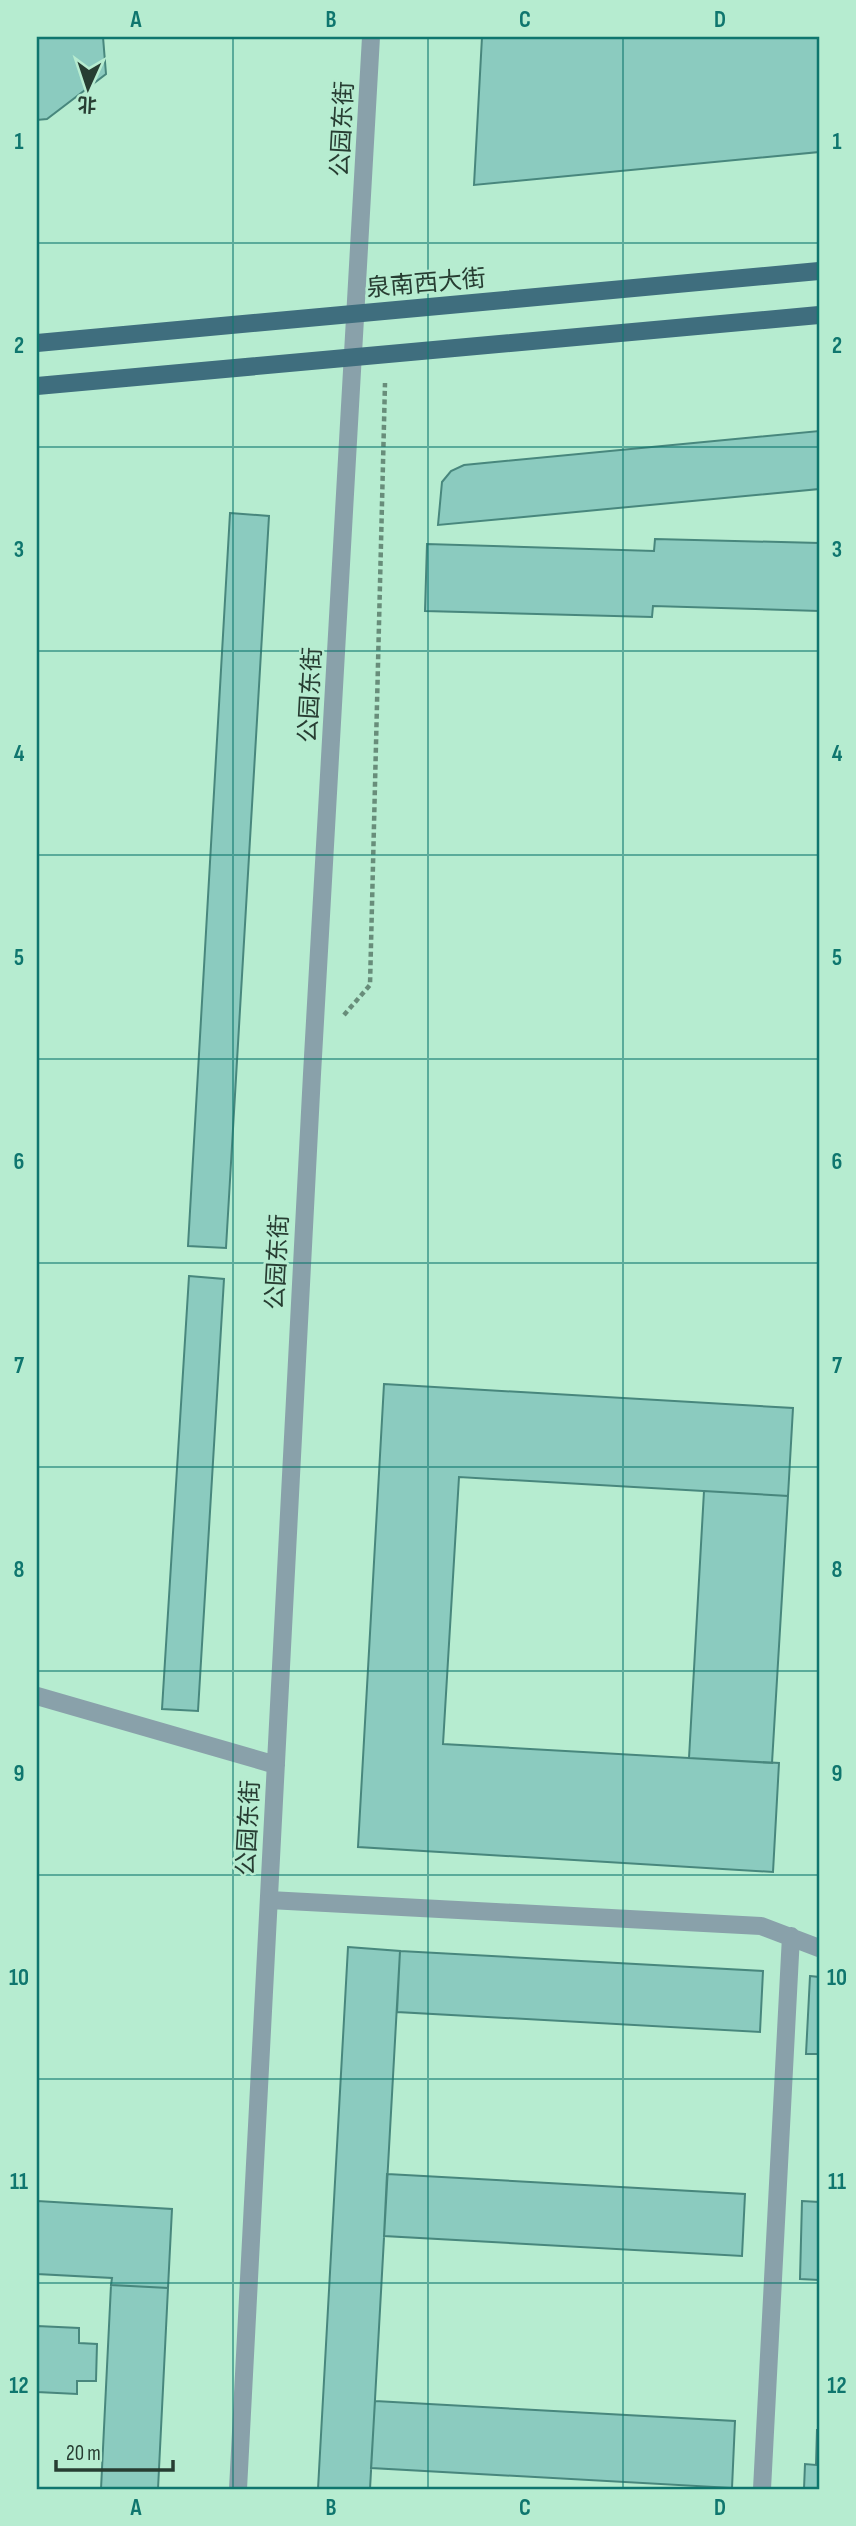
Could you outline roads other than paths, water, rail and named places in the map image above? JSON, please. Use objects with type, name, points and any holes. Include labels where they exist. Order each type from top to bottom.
[{"type":"main road","name":"泉南西大街","points":[[37,343],[819,271]]},
{"type":"main road","points":[[37,386],[819,315]]},
{"type":"street","name":"公园东街","points":[[238,2489],[313,1050],[371,37]]},
{"type":"street","points":[[37,1696],[276,1765]]},
{"type":"street","points":[[269,1900],[761,1926],[816,1943]]},
{"type":"street","points":[[762,2489],[791,1936]]}]
